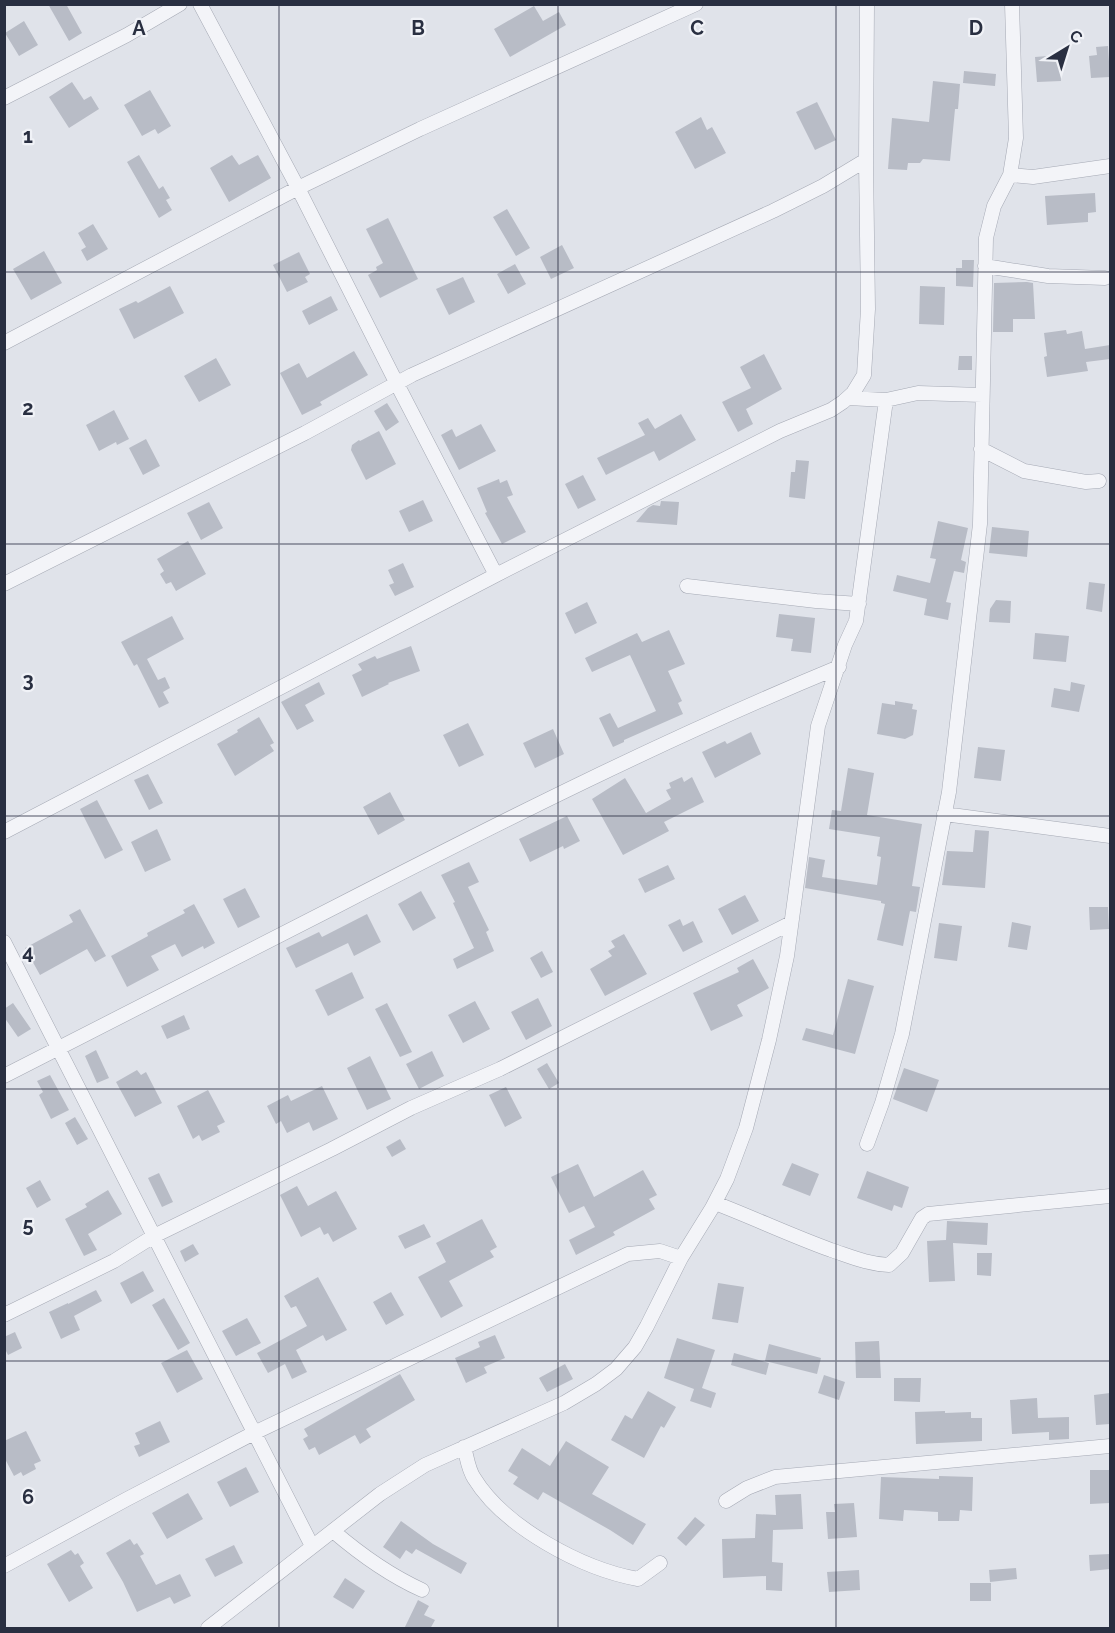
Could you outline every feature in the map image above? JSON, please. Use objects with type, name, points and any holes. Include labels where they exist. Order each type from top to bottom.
[{"type":"street","points":[[4,98],[127,35],[180,4]]},
{"type":"street","points":[[200,4],[298,188],[496,574]]},
{"type":"street","points":[[4,342],[298,188],[420,129],[696,4]]},
{"type":"street","points":[[4,832],[496,574],[780,431],[831,410],[848,398],[864,375],[866,361],[868,309],[867,4]]},
{"type":"street","points":[[867,1144],[882,1103],[902,1034],[949,792],[980,524],[986,238],[994,206],[1010,175],[1016,138],[1012,4]]},
{"type":"street","points":[[4,584],[397,384],[773,211],[823,186],[866,160]]},
{"type":"street","points":[[1010,175],[1033,177],[1110,166]]},
{"type":"street","points":[[985,266],[1048,276],[1106,279]]},
{"type":"street","points":[[848,398],[886,400],[918,393],[982,395]]},
{"type":"street","points":[[208,1629],[312,1546],[404,1477],[425,1465],[564,1403],[616,1369],[635,1347],[681,1258],[715,1203],[727,1179],[746,1128],[769,1040],[787,956],[819,726],[845,645],[856,621],[886,400]]},
{"type":"street","points":[[981,449],[1024,471],[1086,482],[1099,481]]},
{"type":"street","points":[[687,586],[816,602],[859,604]]},
{"type":"street","points":[[4,1076],[565,791],[758,700],[839,667]]},
{"type":"street","points":[[944,814],[1110,836]]},
{"type":"street","points":[[4,1315],[114,1261],[154,1236],[411,1108],[510,1064],[791,923]]},
{"type":"street","points":[[4,942],[312,1546]]},
{"type":"street","points":[[715,1203],[821,1246],[872,1264],[889,1265],[902,1252],[921,1218],[927,1214],[1110,1196]]},
{"type":"street","points":[[4,1566],[126,1499],[254,1433],[628,1254],[660,1251],[681,1258]]},
{"type":"street","points":[[726,1501],[747,1488],[775,1477],[1110,1446]]},
{"type":"street","points":[[464,1447],[472,1475],[486,1495],[510,1518],[544,1542],[594,1565],[622,1576],[638,1579],[660,1563]]},
{"type":"street","points":[[333,1532],[367,1559],[397,1578],[422,1590]]},
{"type":"building","points":[[48,4],[66,4],[82,33],[69,41]]},
{"type":"building","points":[[534,6],[543,21],[559,12],[566,25],[510,57],[494,29]]},
{"type":"building","points":[[24,21],[38,45],[19,56],[5,33]]},
{"type":"building","points":[[1108,46],[1110,77],[1091,78],[1089,56],[1097,55],[1096,47]]},
{"type":"building","points":[[1060,55],[1061,81],[1037,82],[1035,57]]},
{"type":"building","points":[[964,71],[996,74],[995,86],[963,83]]},
{"type":"building","points":[[933,81],[960,84],[950,161],[923,159],[920,163],[908,163],[907,170],[888,169],[892,118],[929,122]]},
{"type":"building","points":[[72,82],[84,100],[91,96],[99,109],[69,128],[49,97]]},
{"type":"building","points":[[150,90],[171,126],[158,134],[155,129],[142,136],[124,105]]},
{"type":"building","points":[[817,102],[836,140],[815,150],[796,112]]},
{"type":"building","points":[[701,117],[707,130],[712,127],[726,153],[695,169],[675,132]]},
{"type":"building","points":[[139,155],[159,189],[163,186],[170,198],[166,200],[172,210],[159,218],[127,162]]},
{"type":"building","points":[[232,155],[239,165],[258,155],[271,178],[229,202],[210,168]]},
{"type":"building","points":[[1095,193],[1096,212],[1088,213],[1088,222],[1047,225],[1045,196]]},
{"type":"building","points":[[507,209],[530,248],[516,256],[493,217]]},
{"type":"building","points":[[388,218],[418,279],[380,298],[368,275],[383,263],[366,229]]},
{"type":"building","points":[[93,224],[108,249],[87,261],[81,250],[86,247],[78,233]]},
{"type":"building","points":[[562,245],[574,268],[551,279],[540,257]]},
{"type":"building","points":[[44,251],[62,283],[31,300],[13,269]]},
{"type":"building","points":[[299,252],[310,274],[305,277],[308,282],[287,292],[273,265]]},
{"type":"building","points":[[962,260],[974,260],[973,287],[956,286],[956,268],[962,268]]},
{"type":"building","points":[[515,264],[526,284],[508,294],[497,274]]},
{"type":"building","points":[[463,277],[475,302],[449,315],[436,289]]},
{"type":"building","points":[[994,283],[1033,283],[1035,319],[1013,319],[1013,332],[993,332]]},
{"type":"building","points":[[170,286],[184,313],[134,339],[119,309],[136,301],[138,303]]},
{"type":"building","points":[[920,286],[945,287],[944,325],[919,324]]},
{"type":"building","points":[[331,296],[338,310],[309,325],[302,311]]},
{"type":"building","points":[[1066,330],[1067,334],[1082,331],[1085,349],[1110,345],[1110,359],[1086,362],[1088,371],[1047,377],[1044,333]]},
{"type":"building","points":[[354,351],[368,375],[320,402],[322,405],[302,415],[280,373],[299,363],[307,378]]},
{"type":"building","points":[[764,354],[782,389],[746,409],[753,424],[738,432],[722,402],[751,388],[740,367]]},
{"type":"building","points":[[959,356],[972,356],[972,370],[958,370]]},
{"type":"building","points":[[216,358],[231,385],[199,402],[184,376]]},
{"type":"building","points":[[387,403],[399,422],[386,431],[374,411]]},
{"type":"building","points":[[114,410],[129,439],[117,445],[116,442],[99,451],[86,425]]},
{"type":"building","points":[[681,414],[696,440],[659,461],[654,451],[606,475],[597,458],[645,435],[638,423],[648,418],[655,429]]},
{"type":"building","points":[[481,424],[496,451],[459,470],[441,435],[452,429],[456,437]]},
{"type":"building","points":[[379,431],[396,464],[366,480],[351,450],[352,445]]},
{"type":"building","points":[[146,439],[160,466],[143,475],[129,448]]},
{"type":"building","points":[[796,460],[809,461],[805,499],[789,497],[791,472],[795,472]]},
{"type":"building","points":[[583,475],[596,500],[578,509],[565,484]]},
{"type":"building","points":[[499,479],[500,483],[507,480],[513,495],[507,497],[526,532],[502,544],[485,513],[487,512],[477,488]]},
{"type":"building","points":[[423,500],[433,521],[409,532],[399,511]]},
{"type":"building","points":[[661,501],[679,502],[677,525],[636,522],[648,508],[653,505],[660,506]]},
{"type":"building","points":[[209,502],[223,528],[201,540],[187,513]]},
{"type":"building","points":[[938,521],[968,528],[961,560],[966,562],[964,573],[954,571],[946,602],[951,603],[948,620],[924,615],[927,599],[893,591],[897,575],[930,583],[936,559],[930,558]]},
{"type":"building","points":[[992,527],[1029,531],[1027,557],[989,553]]},
{"type":"building","points":[[188,541],[206,574],[176,591],[171,582],[166,584],[160,574],[164,571],[157,559]]},
{"type":"building","points":[[403,563],[414,587],[395,596],[389,585],[394,583],[388,570]]},
{"type":"building","points":[[1089,582],[1105,584],[1102,612],[1086,609]]},
{"type":"building","points":[[996,600],[1011,601],[1010,623],[989,622],[990,609]]},
{"type":"building","points":[[587,602],[597,623],[575,634],[565,613]]},
{"type":"building","points":[[779,614],[815,618],[811,653],[791,651],[793,639],[776,637]]},
{"type":"building","points":[[172,616],[184,639],[147,659],[158,680],[165,677],[170,688],[163,692],[169,703],[159,708],[137,664],[134,666],[121,642]]},
{"type":"building","points":[[669,630],[685,664],[668,671],[682,701],[678,703],[683,714],[613,747],[599,718],[610,713],[618,728],[656,711],[630,655],[592,672],[585,658],[637,633],[642,642]]},
{"type":"building","points":[[1035,633],[1069,636],[1066,662],[1033,659]]},
{"type":"building","points":[[411,646],[420,671],[388,683],[362,697],[352,675],[362,670],[358,664],[375,656],[377,659]]},
{"type":"building","points":[[319,682],[325,694],[305,705],[314,721],[297,730],[281,702]]},
{"type":"building","points":[[1071,682],[1085,685],[1079,712],[1051,707],[1054,688],[1070,691]]},
{"type":"building","points":[[895,701],[913,704],[912,709],[917,710],[913,735],[905,739],[877,734],[882,703],[895,705]]},
{"type":"building","points":[[259,717],[274,743],[270,745],[274,751],[235,776],[217,744]]},
{"type":"building","points":[[468,723],[484,755],[459,767],[443,735]]},
{"type":"building","points":[[553,729],[564,754],[535,768],[523,743]]},
{"type":"building","points":[[751,732],[761,754],[715,778],[702,752],[725,741],[727,744]]},
{"type":"building","points":[[978,747],[1005,750],[1001,781],[974,778]]},
{"type":"building","points":[[848,768],[874,773],[867,815],[922,824],[912,886],[920,887],[916,912],[910,911],[903,946],[877,940],[885,904],[881,901],[805,888],[809,857],[825,860],[822,877],[877,885],[881,857],[877,856],[880,837],[829,829],[832,810],[841,811]]},
{"type":"building","points":[[148,774],[163,803],[149,810],[134,780]]},
{"type":"building","points":[[682,777],[684,782],[692,777],[704,802],[664,822],[669,831],[623,855],[592,799],[625,778],[646,813],[671,799],[666,790],[671,788],[669,783]]},
{"type":"building","points":[[390,792],[405,820],[378,835],[363,807]]},
{"type":"building","points":[[97,800],[123,850],[105,859],[80,809]]},
{"type":"building","points":[[567,816],[580,841],[564,849],[563,846],[530,862],[519,839]]},
{"type":"building","points":[[157,829],[171,860],[145,872],[131,842]]},
{"type":"building","points":[[975,830],[989,831],[985,888],[942,885],[947,851],[973,852]]},
{"type":"building","points":[[469,862],[479,882],[468,887],[489,930],[486,932],[494,951],[457,969],[453,959],[474,948],[441,875]]},
{"type":"building","points":[[668,865],[675,879],[645,893],[638,879]]},
{"type":"building","points":[[245,888],[260,917],[238,928],[223,899]]},
{"type":"building","points":[[421,891],[436,918],[413,931],[398,904]]},
{"type":"building","points":[[745,895],[759,921],[732,935],[718,909]]},
{"type":"building","points":[[194,904],[215,943],[204,949],[203,946],[182,957],[175,944],[151,956],[159,970],[127,987],[111,956],[185,913],[183,910]]},
{"type":"building","points":[[1089,907],[1108,907],[1109,929],[1090,930]]},
{"type":"building","points":[[80,909],[106,956],[95,962],[87,949],[40,975],[25,948],[73,922],[69,915]]},
{"type":"building","points":[[367,914],[381,942],[354,956],[348,943],[296,968],[286,948],[319,932],[322,937]]},
{"type":"building","points":[[680,919],[683,926],[693,921],[703,942],[683,952],[668,925]]},
{"type":"building","points":[[1012,922],[1031,926],[1027,950],[1008,947]]},
{"type":"building","points":[[939,923],[962,926],[957,961],[934,958]]},
{"type":"building","points":[[624,934],[647,974],[605,996],[590,969],[612,956],[608,951],[615,947],[611,941]]},
{"type":"building","points":[[542,951],[553,972],[541,978],[530,958]]},
{"type":"building","points":[[753,959],[769,988],[737,1005],[743,1016],[711,1031],[693,993],[739,972],[737,968]]},
{"type":"building","points":[[352,972],[364,998],[328,1016],[315,990]]},
{"type":"building","points":[[848,979],[874,986],[855,1054],[802,1040],[806,1028],[833,1035]]},
{"type":"building","points":[[538,998],[552,1026],[526,1040],[511,1012]]},
{"type":"building","points":[[475,1001],[490,1029],[463,1043],[448,1015]]},
{"type":"building","points":[[13,1003],[31,1029],[18,1037],[4,1017],[4,1009]]},
{"type":"building","points":[[387,1003],[412,1052],[400,1057],[375,1009]]},
{"type":"building","points":[[184,1015],[190,1029],[167,1039],[161,1026]]},
{"type":"building","points":[[96,1050],[109,1078],[97,1083],[85,1056]]},
{"type":"building","points":[[432,1051],[444,1076],[419,1089],[406,1064]]},
{"type":"building","points":[[370,1056],[391,1099],[367,1110],[347,1068]]},
{"type":"building","points":[[547,1063],[559,1083],[549,1089],[537,1069]]},
{"type":"building","points":[[904,1068],[939,1080],[927,1112],[893,1099]]},
{"type":"building","points":[[137,1070],[141,1075],[146,1072],[162,1103],[135,1117],[116,1082]]},
{"type":"building","points":[[50,1075],[69,1110],[51,1119],[39,1095],[43,1092],[37,1081]]},
{"type":"building","points":[[322,1086],[338,1119],[313,1131],[309,1122],[287,1133],[281,1121],[276,1124],[267,1106],[288,1095],[291,1101]]},
{"type":"building","points":[[506,1087],[522,1118],[505,1127],[489,1095]]},
{"type":"building","points":[[208,1090],[225,1122],[217,1126],[220,1132],[202,1141],[199,1135],[193,1139],[177,1106]]},
{"type":"building","points":[[75,1117],[88,1139],[77,1145],[65,1123]]},
{"type":"building","points":[[400,1139],[406,1149],[392,1157],[386,1147]]},
{"type":"building","points":[[792,1163],[819,1174],[810,1196],[782,1185]]},
{"type":"building","points":[[578,1164],[594,1197],[643,1170],[657,1195],[649,1199],[655,1209],[613,1232],[615,1235],[576,1255],[569,1240],[595,1227],[584,1206],[569,1213],[551,1177]]},
{"type":"building","points":[[867,1171],[909,1187],[902,1208],[894,1205],[892,1211],[857,1198]]},
{"type":"building","points":[[159,1173],[173,1202],[162,1207],[148,1178]]},
{"type":"building","points":[[40,1180],[51,1200],[37,1208],[26,1188]]},
{"type":"building","points":[[297,1186],[308,1206],[336,1191],[357,1229],[333,1242],[328,1233],[324,1235],[320,1227],[301,1237],[280,1195]]},
{"type":"building","points":[[108,1190],[122,1214],[88,1234],[97,1250],[84,1256],[65,1219],[87,1207],[85,1204]]},
{"type":"building","points":[[482,1219],[497,1247],[490,1251],[494,1257],[449,1281],[463,1306],[441,1318],[418,1277],[446,1262],[436,1243]]},
{"type":"building","points":[[947,1221],[988,1223],[987,1245],[953,1243],[955,1281],[929,1282],[927,1241],[946,1240]]},
{"type":"building","points":[[424,1224],[431,1237],[405,1249],[398,1236]]},
{"type":"building","points":[[193,1244],[199,1254],[185,1262],[180,1251]]},
{"type":"building","points":[[977,1253],[992,1253],[991,1276],[977,1275]]},
{"type":"building","points":[[143,1271],[154,1291],[131,1304],[120,1283]]},
{"type":"building","points":[[318,1277],[347,1330],[326,1341],[323,1335],[296,1350],[307,1372],[292,1379],[285,1364],[268,1373],[257,1353],[307,1326],[296,1306],[291,1308],[284,1296]]},
{"type":"building","points":[[718,1283],[744,1287],[738,1323],[712,1319]]},
{"type":"building","points":[[96,1290],[102,1301],[74,1316],[80,1330],[61,1339],[49,1312]]},
{"type":"building","points":[[391,1292],[404,1315],[386,1325],[373,1302]]},
{"type":"building","points":[[164,1298],[190,1343],[178,1350],[152,1305]]},
{"type":"building","points":[[247,1318],[261,1343],[236,1356],[222,1331]]},
{"type":"building","points":[[15,1332],[22,1348],[8,1355],[4,1347],[4,1337]]},
{"type":"building","points":[[495,1335],[505,1358],[484,1367],[487,1373],[466,1383],[455,1358],[480,1347],[478,1342]]},
{"type":"building","points":[[677,1338],[715,1350],[702,1388],[716,1393],[711,1408],[690,1401],[694,1389],[664,1378]]},
{"type":"building","points":[[879,1341],[881,1378],[856,1378],[855,1342]]},
{"type":"building","points":[[769,1344],[821,1358],[817,1374],[765,1361]]},
{"type":"building","points":[[187,1350],[203,1379],[177,1393],[161,1363]]},
{"type":"building","points":[[734,1353],[769,1363],[766,1375],[731,1365]]},
{"type":"building","points":[[565,1364],[573,1379],[547,1392],[539,1378]]},
{"type":"building","points":[[400,1374],[415,1400],[366,1429],[371,1437],[360,1444],[355,1435],[319,1455],[315,1447],[309,1450],[303,1439],[308,1436],[304,1429]]},
{"type":"building","points":[[824,1375],[845,1382],[839,1400],[818,1393]]},
{"type":"building","points":[[894,1378],[921,1378],[920,1402],[894,1401]]},
{"type":"building","points":[[648,1391],[676,1407],[664,1428],[661,1426],[644,1458],[611,1440],[625,1415],[632,1419]]},
{"type":"building","points":[[1110,1393],[1110,1424],[1096,1425],[1094,1395]]},
{"type":"building","points":[[1037,1398],[1038,1418],[1069,1417],[1069,1439],[1049,1440],[1049,1432],[1012,1434],[1010,1400]]},
{"type":"building","points":[[945,1411],[945,1413],[971,1412],[971,1418],[982,1418],[982,1441],[916,1444],[915,1412]]},
{"type":"building","points":[[160,1421],[170,1442],[139,1457],[134,1446],[140,1444],[135,1433]]},
{"type":"building","points":[[26,1431],[41,1461],[34,1464],[36,1469],[23,1476],[21,1472],[14,1476],[4,1457],[4,1441]]},
{"type":"building","points":[[566,1441],[609,1467],[592,1494],[646,1524],[633,1545],[543,1492],[538,1500],[513,1484],[518,1477],[508,1471],[522,1448],[550,1466]]},
{"type":"building","points":[[246,1467],[259,1492],[230,1507],[217,1482]]},
{"type":"building","points":[[1090,1470],[1110,1470],[1110,1503],[1090,1504]]},
{"type":"building","points":[[939,1476],[973,1477],[972,1511],[960,1510],[959,1521],[938,1521],[938,1512],[904,1510],[903,1521],[879,1519],[881,1477],[939,1479]]},
{"type":"building","points":[[188,1493],[203,1519],[167,1539],[152,1513]]},
{"type":"building","points":[[801,1494],[803,1529],[773,1530],[772,1562],[783,1563],[782,1591],[766,1590],[766,1576],[723,1578],[722,1539],[755,1538],[756,1514],[776,1515],[775,1495]]},
{"type":"building","points":[[854,1503],[857,1537],[828,1539],[826,1512],[835,1512],[834,1504]]},
{"type":"building","points":[[695,1517],[705,1525],[686,1546],[677,1538]]},
{"type":"building","points":[[401,1521],[433,1544],[467,1563],[461,1574],[416,1549],[412,1554],[406,1550],[400,1559],[383,1547]]},
{"type":"building","points":[[130,1539],[134,1545],[137,1543],[144,1554],[140,1556],[156,1585],[180,1574],[191,1596],[174,1604],[170,1597],[137,1612],[106,1553]]},
{"type":"building","points":[[234,1545],[243,1563],[215,1577],[205,1559]]},
{"type":"building","points":[[71,1550],[75,1555],[78,1553],[84,1563],[80,1566],[93,1588],[69,1602],[47,1564]]},
{"type":"building","points":[[1110,1554],[1110,1569],[1090,1571],[1089,1555]]},
{"type":"building","points":[[1016,1568],[1017,1579],[990,1582],[989,1570]]},
{"type":"building","points":[[859,1570],[860,1590],[829,1592],[827,1572]]},
{"type":"building","points":[[345,1578],[365,1591],[353,1609],[333,1597]]},
{"type":"building","points":[[970,1583],[991,1583],[991,1601],[970,1601]]},
{"type":"building","points":[[418,1600],[429,1606],[424,1615],[435,1620],[430,1629],[404,1629]]}]
